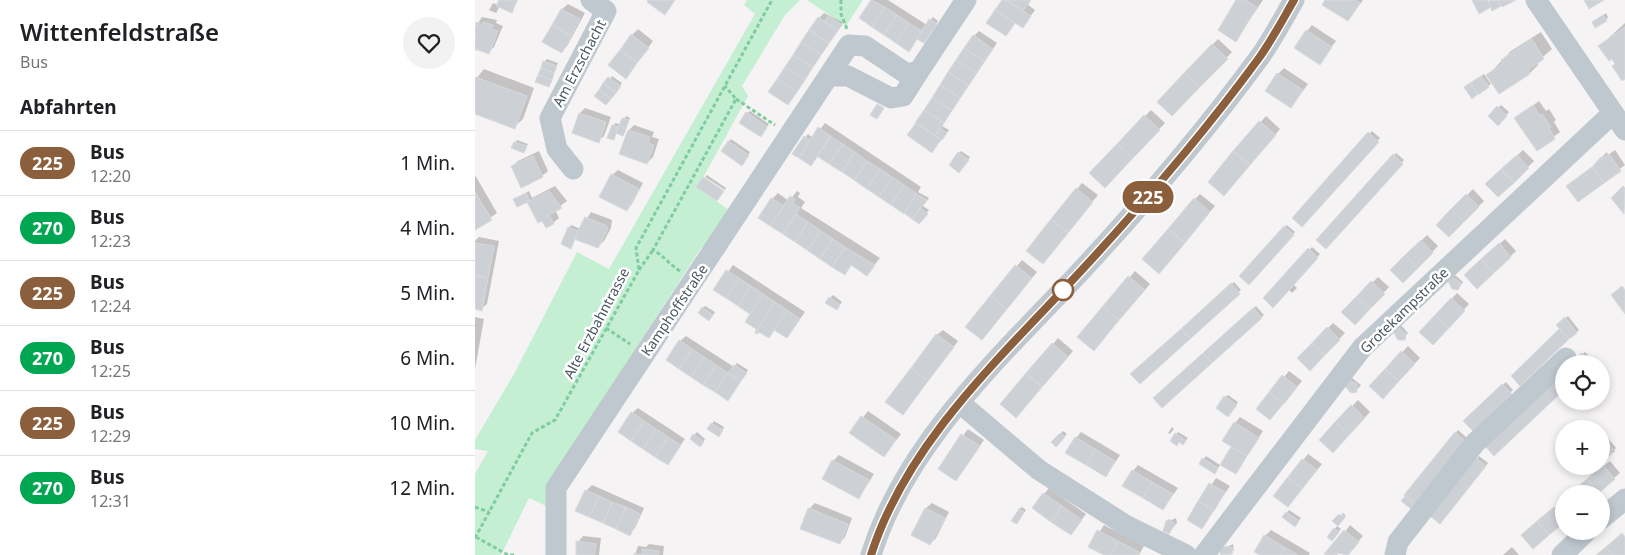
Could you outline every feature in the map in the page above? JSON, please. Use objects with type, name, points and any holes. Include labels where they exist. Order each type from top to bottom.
[{"type":"street","points":[[829,76],[848,76],[891,98],[903,96],[966,0]]},
{"type":"street","points":[[871,555],[878,530],[917,458],[960,403],[1160,184],[1260,57],[1294,0]]},
{"type":"street","points":[[1536,0],[1619,122]]},
{"type":"street","name":"Am Erzschacht","points":[[573,169],[557,149],[550,118],[604,4]]},
{"type":"street","name":"Kamphoffstraße","points":[[556,555],[556,488],[849,45],[855,45]]},
{"type":"street","points":[[855,45],[865,46],[907,74],[919,71]]},
{"type":"street","name":"Grotekampstraße","points":[[1205,555],[1362,348],[1619,122]]},
{"type":"street","points":[[1395,555],[1398,542],[1475,443],[1555,368]]},
{"type":"street","points":[[960,403],[1039,470],[1127,526],[1186,555]]},
{"type":"street","points":[[1610,512],[1625,499]]},
{"type":"street","points":[[1562,555],[1578,540]]},
{"type":"path","name":"Alte Erzbahntrasse","points":[[475,538],[532,433],[555,420],[607,328],[639,270],[636,248],[772,0]]},
{"type":"path","points":[[840,0],[841,14],[855,45]]},
{"type":"path","points":[[725,86],[736,99],[790,135]]},
{"type":"path","points":[[639,270],[653,250],[736,99]]},
{"type":"path","points":[[653,250],[666,258],[671,266],[694,280]]},
{"type":"path","points":[[607,328],[645,354]]},
{"type":"path","points":[[475,506],[489,512]]},
{"type":"path","points":[[475,538],[508,555],[514,555]]},
{"type":"green space","points":[[747,0],[800,0],[785,15],[742,86],[748,96],[696,187],[729,210],[705,247],[701,248],[554,474],[546,506],[529,498],[501,555],[475,555],[475,474],[488,451],[475,449],[475,440],[514,374],[577,252],[609,269],[755,14],[744,5]]},
{"type":"green space","points":[[807,0],[863,0],[846,26]]},
{"type":"building","points":[[499,0],[517,0],[512,13],[496,6]]},
{"type":"building","points":[[648,0],[675,0],[665,15],[647,2]]},
{"type":"building","points":[[871,0],[885,7],[872,27],[859,18]]},
{"type":"building","points":[[1002,0],[1006,0],[1031,16],[1023,28],[995,10]]},
{"type":"building","points":[[1006,0],[1030,0],[1023,11]]},
{"type":"building","points":[[1236,0],[1245,0],[1257,7],[1236,42],[1218,30]]},
{"type":"building","points":[[1325,0],[1355,0],[1360,3],[1348,21],[1322,5]]},
{"type":"building","points":[[1472,0],[1487,0],[1491,7],[1479,14]]},
{"type":"building","points":[[1498,0],[1501,6],[1492,11],[1488,1]]},
{"type":"building","points":[[1498,0],[1516,0],[1502,7]]},
{"type":"building","points":[[1584,0],[1604,0],[1589,9]]},
{"type":"building","points":[[885,7],[897,15],[884,35],[872,27]]},
{"type":"building","points":[[561,9],[580,19],[571,36],[552,25]]},
{"type":"building","points":[[995,10],[1015,23],[1006,36],[986,23]]},
{"type":"building","points":[[897,15],[909,23],[896,43],[884,35]]},
{"type":"building","points":[[1603,15],[1607,21],[1595,28],[1592,22]]},
{"type":"building","points":[[828,16],[841,24],[837,30],[824,22]]},
{"type":"building","points":[[818,17],[838,30],[829,43],[809,30]]},
{"type":"building","points":[[929,19],[937,24],[924,43],[917,39]]},
{"type":"building","points":[[476,22],[482,25],[483,22],[493,25],[491,29],[498,31],[489,54],[475,49]]},
{"type":"building","points":[[909,23],[922,31],[909,52],[896,43]]},
{"type":"building","points":[[552,25],[571,36],[562,53],[542,42]]},
{"type":"building","points":[[1625,27],[1625,79],[1622,81],[1612,66],[1615,64],[1612,59],[1609,61],[1598,46]]},
{"type":"building","points":[[809,30],[829,43],[821,55],[801,42]]},
{"type":"building","points":[[1306,30],[1332,47],[1320,65],[1294,48]]},
{"type":"building","points":[[631,34],[649,48],[637,63],[620,50]]},
{"type":"building","points":[[973,35],[993,49],[984,61],[964,48]]},
{"type":"building","points":[[1532,39],[1544,59],[1528,70],[1530,74],[1499,94],[1486,75],[1503,63],[1501,60]]},
{"type":"building","points":[[801,42],[821,55],[813,67],[793,55]]},
{"type":"building","points":[[1212,44],[1228,59],[1200,87],[1184,73]]},
{"type":"building","points":[[964,48],[984,61],[976,73],[956,60]]},
{"type":"building","points":[[620,50],[637,63],[626,79],[608,65]]},
{"type":"building","points":[[793,55],[813,67],[805,80],[785,67]]},
{"type":"building","points":[[956,60],[976,73],[968,85],[948,72]]},
{"type":"building","points":[[543,61],[557,66],[554,73],[541,68]]},
{"type":"building","points":[[785,67],[805,80],[797,92],[777,79]]},
{"type":"building","points":[[541,68],[554,73],[552,80],[538,75]]},
{"type":"building","points":[[948,72],[968,85],[960,98],[940,85]]},
{"type":"building","points":[[1184,73],[1200,87],[1172,116],[1157,102]]},
{"type":"building","points":[[1277,73],[1303,90],[1291,108],[1265,91]]},
{"type":"building","points":[[538,75],[552,80],[549,87],[535,82]]},
{"type":"building","points":[[1481,76],[1489,87],[1478,95],[1470,83]]},
{"type":"building","points":[[475,77],[527,96],[515,129],[475,114]]},
{"type":"building","points":[[608,77],[621,86],[616,93],[603,83]]},
{"type":"building","points":[[777,79],[797,92],[788,105],[768,92]]},
{"type":"building","points":[[603,83],[616,93],[611,99],[599,90]]},
{"type":"building","points":[[1470,83],[1478,94],[1472,99],[1464,87]]},
{"type":"building","points":[[940,85],[960,98],[952,110],[932,98]]},
{"type":"building","points":[[599,90],[611,99],[606,105],[594,96]]},
{"type":"building","points":[[932,98],[952,110],[944,123],[924,110]]},
{"type":"building","points":[[877,104],[884,108],[877,119],[870,115]]},
{"type":"building","points":[[1533,105],[1540,116],[1542,114],[1551,127],[1549,128],[1555,139],[1537,151],[1514,118]]},
{"type":"building","points":[[1497,106],[1507,116],[1498,126],[1488,116]]},
{"type":"building","points":[[924,110],[944,123],[935,136],[915,123]]},
{"type":"building","points":[[746,112],[767,127],[761,137],[739,123]]},
{"type":"building","points":[[579,113],[606,122],[599,143],[572,133]]},
{"type":"building","points":[[1144,115],[1160,130],[1133,158],[1117,144]]},
{"type":"building","points":[[622,118],[629,120],[623,136],[616,133]]},
{"type":"building","points":[[1259,121],[1276,135],[1250,165],[1233,151]]},
{"type":"building","points":[[916,123],[941,139],[932,153],[907,135]]},
{"type":"building","points":[[612,125],[618,127],[614,140],[607,138]]},
{"type":"building","points":[[818,127],[831,136],[811,166],[799,158]]},
{"type":"building","points":[[940,128],[947,133],[942,140],[935,136]]},
{"type":"building","points":[[628,130],[650,137],[648,143],[654,145],[647,164],[619,154]]},
{"type":"building","points":[[1368,132],[1379,142],[1302,227],[1292,218]]},
{"type":"building","points":[[804,136],[810,140],[799,158],[792,154]]},
{"type":"building","points":[[830,136],[843,144],[829,164],[817,156]]},
{"type":"building","points":[[728,141],[749,155],[742,166],[721,151]]},
{"type":"building","points":[[514,142],[527,146],[524,153],[511,148]]},
{"type":"building","points":[[843,144],[855,152],[842,172],[829,164]]},
{"type":"building","points":[[1117,144],[1133,158],[1105,188],[1089,173]]},
{"type":"building","points":[[1233,151],[1250,165],[1224,196],[1208,182]]},
{"type":"building","points":[[855,152],[867,161],[854,180],[842,172]]},
{"type":"building","points":[[958,152],[969,160],[959,173],[949,165]]},
{"type":"building","points":[[1393,154],[1403,164],[1326,249],[1316,240]]},
{"type":"building","points":[[1609,154],[1621,171],[1604,183],[1592,167],[1601,157],[1602,159]]},
{"type":"building","points":[[1517,155],[1529,168],[1514,183],[1501,169]]},
{"type":"building","points":[[533,156],[543,177],[521,188],[511,166]]},
{"type":"building","points":[[867,161],[880,169],[867,189],[854,180]]},
{"type":"building","points":[[1592,167],[1604,183],[1578,202],[1566,186]]},
{"type":"building","points":[[880,169],[892,177],[879,197],[867,189]]},
{"type":"building","points":[[1501,169],[1514,183],[1498,197],[1485,184]]},
{"type":"building","points":[[611,174],[639,189],[627,211],[599,197]]},
{"type":"building","points":[[703,177],[724,191],[717,201],[696,187]]},
{"type":"building","points":[[892,177],[904,185],[891,205],[879,197]]},
{"type":"building","points":[[904,185],[917,194],[904,214],[891,205]]},
{"type":"building","points":[[1623,186],[1625,188],[1624,214],[1611,198]]},
{"type":"building","points":[[1076,188],[1093,202],[1068,233],[1051,219]]},
{"type":"building","points":[[549,191],[562,208],[549,215],[554,224],[546,228],[542,221],[538,223],[527,202]]},
{"type":"building","points":[[475,192],[492,220],[475,230]]},
{"type":"building","points":[[526,193],[530,201],[517,207],[513,199]]},
{"type":"building","points":[[916,194],[927,200],[912,219],[904,213]]},
{"type":"building","points":[[1466,194],[1479,207],[1464,222],[1451,209]]},
{"type":"building","points":[[790,196],[795,199],[793,203],[800,208],[783,234],[770,226]]},
{"type":"building","points":[[771,198],[784,206],[770,226],[758,218]]},
{"type":"building","points":[[1194,198],[1210,212],[1185,243],[1168,229]]},
{"type":"building","points":[[920,208],[928,214],[919,224],[912,219]]},
{"type":"building","points":[[1451,209],[1464,222],[1449,237],[1436,225]]},
{"type":"building","points":[[796,214],[808,222],[795,242],[783,234]]},
{"type":"building","points":[[585,217],[607,226],[607,231],[598,248],[574,239]]},
{"type":"building","points":[[1051,219],[1068,233],[1043,264],[1026,251]]},
{"type":"building","points":[[808,222],[821,231],[807,250],[795,242]]},
{"type":"building","points":[[1284,226],[1294,235],[1249,285],[1239,276]]},
{"type":"building","points":[[568,227],[578,231],[571,249],[561,244]]},
{"type":"building","points":[[1168,229],[1185,243],[1159,274],[1142,259]]},
{"type":"building","points":[[821,231],[833,239],[820,259],[807,250]]},
{"type":"building","points":[[833,239],[845,247],[832,267],[820,259]]},
{"type":"building","points":[[1421,240],[1433,253],[1418,268],[1405,255]]},
{"type":"building","points":[[475,243],[494,246],[488,278],[475,276]]},
{"type":"building","points":[[1499,243],[1511,257],[1494,273],[1481,259]]},
{"type":"building","points":[[845,247],[875,265],[867,276],[851,265],[845,275],[832,267]]},
{"type":"building","points":[[1308,248],[1318,258],[1273,308],[1263,298]]},
{"type":"building","points":[[1405,255],[1418,268],[1403,283],[1390,270]]},
{"type":"building","points":[[1481,259],[1494,273],[1477,289],[1464,275]]},
{"type":"building","points":[[1015,265],[1032,278],[1007,309],[990,296]]},
{"type":"building","points":[[726,270],[739,278],[726,298],[713,290]]},
{"type":"building","points":[[475,276],[488,278],[482,311],[475,309]]},
{"type":"building","points":[[1128,276],[1145,290],[1119,320],[1103,306]]},
{"type":"building","points":[[1452,277],[1461,283],[1458,290],[1452,289],[1448,281]]},
{"type":"building","points":[[739,278],[751,286],[738,306],[726,298]]},
{"type":"building","points":[[1371,281],[1385,294],[1370,309],[1356,297]]},
{"type":"building","points":[[1231,283],[1240,294],[1190,339],[1181,329]]},
{"type":"building","points":[[751,286],[763,294],[750,314],[738,306]]},
{"type":"building","points":[[1622,286],[1625,290],[1625,314],[1611,295]]},
{"type":"building","points":[[763,294],[775,302],[755,333],[756,329],[745,322]]},
{"type":"building","points":[[990,296],[1007,309],[982,340],[965,327]]},
{"type":"building","points":[[829,297],[840,305],[837,310],[825,303]]},
{"type":"building","points":[[1356,297],[1370,309],[1355,325],[1341,312]]},
{"type":"building","points":[[1451,298],[1465,311],[1449,328],[1435,315]]},
{"type":"building","points":[[775,302],[787,310],[769,338],[759,332],[758,334],[755,333]]},
{"type":"building","points":[[1103,306],[1119,320],[1094,351],[1077,337]]},
{"type":"building","points":[[702,307],[713,315],[709,321],[698,313]]},
{"type":"building","points":[[1253,308],[1262,318],[1212,363],[1203,353]]},
{"type":"building","points":[[787,310],[800,319],[787,338],[774,330]]},
{"type":"building","points":[[1435,315],[1449,328],[1433,345],[1419,332]]},
{"type":"building","points":[[1565,317],[1577,333],[1569,339],[1556,325]]},
{"type":"building","points":[[1327,327],[1340,340],[1325,355],[1312,343]]},
{"type":"building","points":[[1398,327],[1406,334],[1405,340],[1398,340],[1393,331]]},
{"type":"building","points":[[1181,329],[1190,339],[1140,384],[1130,374]]},
{"type":"building","points":[[1559,329],[1569,339],[1520,386],[1511,376]]},
{"type":"building","points":[[936,334],[954,347],[928,381],[911,368]]},
{"type":"building","points":[[679,340],[692,349],[679,369],[666,360]]},
{"type":"building","points":[[1052,343],[1068,357],[1042,387],[1026,373]]},
{"type":"building","points":[[1312,343],[1325,355],[1310,371],[1297,358]]},
{"type":"building","points":[[692,349],[704,357],[691,377],[679,369]]},
{"type":"building","points":[[1401,351],[1415,364],[1399,381],[1385,369]]},
{"type":"building","points":[[1203,353],[1212,363],[1162,408],[1153,398]]},
{"type":"building","points":[[704,357],[716,365],[703,385],[691,377]]},
{"type":"building","points":[[716,365],[728,373],[715,392],[703,385]]},
{"type":"building","points":[[734,365],[747,373],[741,381],[728,373]]},
{"type":"building","points":[[911,368],[928,381],[903,415],[885,402]]},
{"type":"building","points":[[1385,369],[1399,381],[1383,399],[1369,386]]},
{"type":"building","points":[[728,373],[741,381],[728,401],[715,392]]},
{"type":"building","points":[[1026,373],[1042,387],[1016,418],[1000,404]]},
{"type":"building","points":[[1282,375],[1297,387],[1284,404],[1269,392]]},
{"type":"building","points":[[1348,380],[1357,384],[1357,392],[1351,393],[1344,385]]},
{"type":"building","points":[[1555,380],[1555,398],[1494,456],[1485,446]]},
{"type":"building","points":[[1502,384],[1512,394],[1473,431],[1463,421]]},
{"type":"building","points":[[1269,392],[1283,404],[1270,420],[1256,409]]},
{"type":"building","points":[[1224,396],[1237,405],[1228,417],[1216,408]]},
{"type":"building","points":[[1351,405],[1365,418],[1349,435],[1335,422]]},
{"type":"building","points":[[631,412],[644,421],[631,441],[618,432]]},
{"type":"building","points":[[861,416],[896,440],[884,457],[849,433]]},
{"type":"building","points":[[644,421],[656,429],[643,449],[631,441]]},
{"type":"building","points":[[1234,422],[1259,438],[1247,456],[1222,441]]},
{"type":"building","points":[[1335,422],[1349,435],[1333,453],[1319,440]]},
{"type":"building","points":[[711,423],[723,430],[719,437],[707,429]]},
{"type":"building","points":[[656,429],[668,437],[655,457],[643,449]]},
{"type":"building","points":[[1455,432],[1465,441],[1415,504],[1404,495]]},
{"type":"building","points":[[1060,433],[1065,437],[1056,447],[1051,442]]},
{"type":"building","points":[[1175,433],[1186,441],[1183,445],[1179,442],[1177,446],[1170,441]]},
{"type":"building","points":[[693,434],[704,442],[700,447],[690,439]]},
{"type":"building","points":[[961,434],[980,446],[956,481],[938,469]]},
{"type":"building","points":[[668,437],[681,445],[668,465],[655,457]]},
{"type":"building","points":[[1075,437],[1095,449],[1086,465],[1065,453]]},
{"type":"building","points":[[1610,445],[1615,451],[1610,455]]},
{"type":"building","points":[[1231,447],[1247,456],[1236,474],[1220,465]]},
{"type":"building","points":[[1095,449],[1115,461],[1106,477],[1086,465]]},
{"type":"building","points":[[1202,458],[1218,468],[1215,474],[1199,464]]},
{"type":"building","points":[[1476,458],[1486,466],[1440,524],[1430,516]]},
{"type":"building","points":[[1302,459],[1317,470],[1302,489],[1288,477]]},
{"type":"building","points":[[832,460],[869,480],[859,499],[822,479]]},
{"type":"building","points":[[1132,470],[1152,482],[1143,498],[1122,486]]},
{"type":"building","points":[[1610,473],[1615,479],[1608,485],[1592,485],[1587,479],[1592,475],[1610,475]]},
{"type":"building","points":[[1288,477],[1302,489],[1288,507],[1273,496]]},
{"type":"building","points":[[1587,479],[1592,485],[1580,485]]},
{"type":"building","points":[[1152,482],[1173,494],[1163,510],[1143,498]]},
{"type":"building","points":[[1209,483],[1225,492],[1214,511],[1198,501]]},
{"type":"building","points":[[585,490],[599,496],[589,517],[575,511]]},
{"type":"building","points":[[1043,493],[1062,506],[1051,522],[1032,508]]},
{"type":"building","points":[[599,496],[612,502],[603,523],[589,517]]},
{"type":"building","points":[[1405,496],[1415,504],[1411,509],[1401,501]]},
{"type":"building","points":[[1198,501],[1214,510],[1202,529],[1187,520]]},
{"type":"building","points":[[612,502],[626,507],[616,529],[603,523]]},
{"type":"building","points":[[1062,506],[1082,520],[1071,535],[1051,522]]},
{"type":"building","points":[[626,507],[640,514],[630,536],[616,529]]},
{"type":"building","points":[[1554,507],[1555,508],[1555,530],[1549,535],[1537,521]]},
{"type":"building","points":[[808,508],[848,524],[840,544],[800,529]]},
{"type":"building","points":[[925,508],[945,518],[930,545],[911,535]]},
{"type":"building","points":[[1019,509],[1024,512],[1017,524],[1011,521]]},
{"type":"building","points":[[1286,512],[1299,521],[1295,527],[1282,517]]},
{"type":"building","points":[[1343,513],[1346,516],[1338,526],[1332,521],[1339,514],[1341,516]]},
{"type":"building","points":[[1169,519],[1175,524],[1169,534],[1163,531],[1166,521]]},
{"type":"building","points":[[1537,521],[1549,535],[1533,549],[1521,535]]},
{"type":"building","points":[[1334,528],[1339,532],[1332,541],[1327,537]]},
{"type":"building","points":[[1097,530],[1118,541],[1111,555],[1104,555],[1088,547]]},
{"type":"building","points":[[1344,530],[1359,542],[1348,555],[1337,553],[1335,555],[1324,554]]},
{"type":"building","points":[[1622,533],[1625,537],[1625,555],[1612,555],[1606,547]]},
{"type":"building","points":[[1264,535],[1284,547],[1280,555],[1260,555],[1254,552]]},
{"type":"building","points":[[576,541],[596,544],[594,555],[576,555]]},
{"type":"building","points":[[1118,541],[1139,552],[1138,555],[1111,555]]},
{"type":"building","points":[[1226,546],[1233,548],[1232,554],[1221,555],[1219,550]]},
{"type":"building","points":[[1284,547],[1298,555],[1280,555]]},
{"type":"building","points":[[1606,547],[1612,555],[1596,555]]},
{"type":"building","points":[[642,549],[659,551],[658,555],[642,555]]},
{"type":"bus line","name":"225","points":[[871,555],[878,530],[917,458],[960,403],[1160,184],[1260,57],[1294,0]]}]
